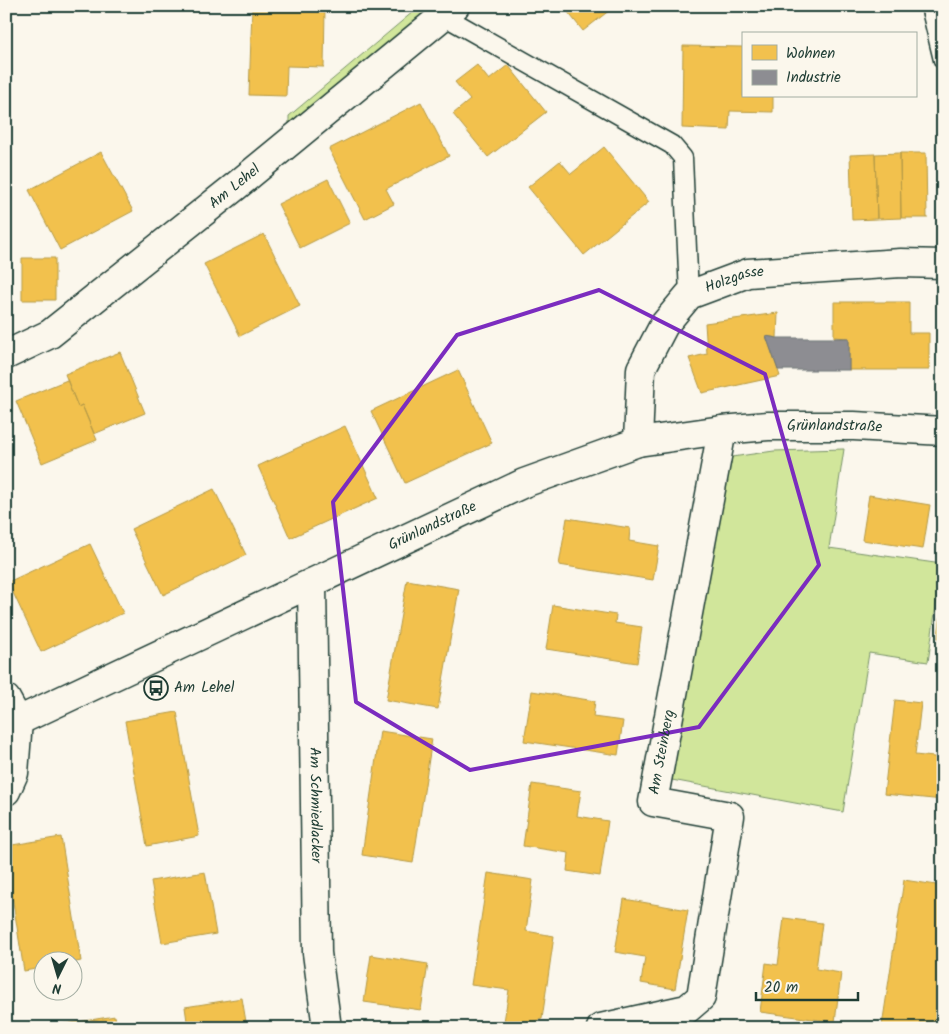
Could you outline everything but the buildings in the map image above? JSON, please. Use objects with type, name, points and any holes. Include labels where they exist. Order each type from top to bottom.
[{"type":"street","name":"Am Lehel","points":[[6,355],[50,334],[449,11]]},
{"type":"street","name":"Holzgasse","points":[[638,442],[641,369],[664,325],[689,295],[748,273],[901,263],[943,264]]},
{"type":"street","name":"Grünlandstraße","points":[[6,791],[14,773],[12,710],[312,583],[524,483],[638,442],[722,430],[768,426],[854,426],[943,431]]},
{"type":"street","name":"Am Steinberg","points":[[600,1028],[687,1009],[701,997],[730,816],[653,802],[722,430]]},
{"type":"street","name":"Am Schmiedlacker","points":[[312,583],[317,953],[327,1028]]},
{"type":"lane","points":[[930,6],[943,60]]},
{"type":"lane","points":[[449,11],[672,145],[683,158],[689,295]]},
{"type":"path","points":[[6,1012],[12,1028]]},
{"type":"highlighted area","points":[[599,290],[765,374],[819,565],[699,727],[470,770],[356,702],[333,502],[457,335]]},
{"type":"green space","points":[[420,6],[437,6],[289,131],[289,116]]},
{"type":"green space","points":[[844,449],[829,548],[942,564],[928,662],[869,653],[843,812],[672,780],[727,468],[732,457],[774,451]]},
{"type":"place","name":"Am Lehel","points":[[156,688]]}]
